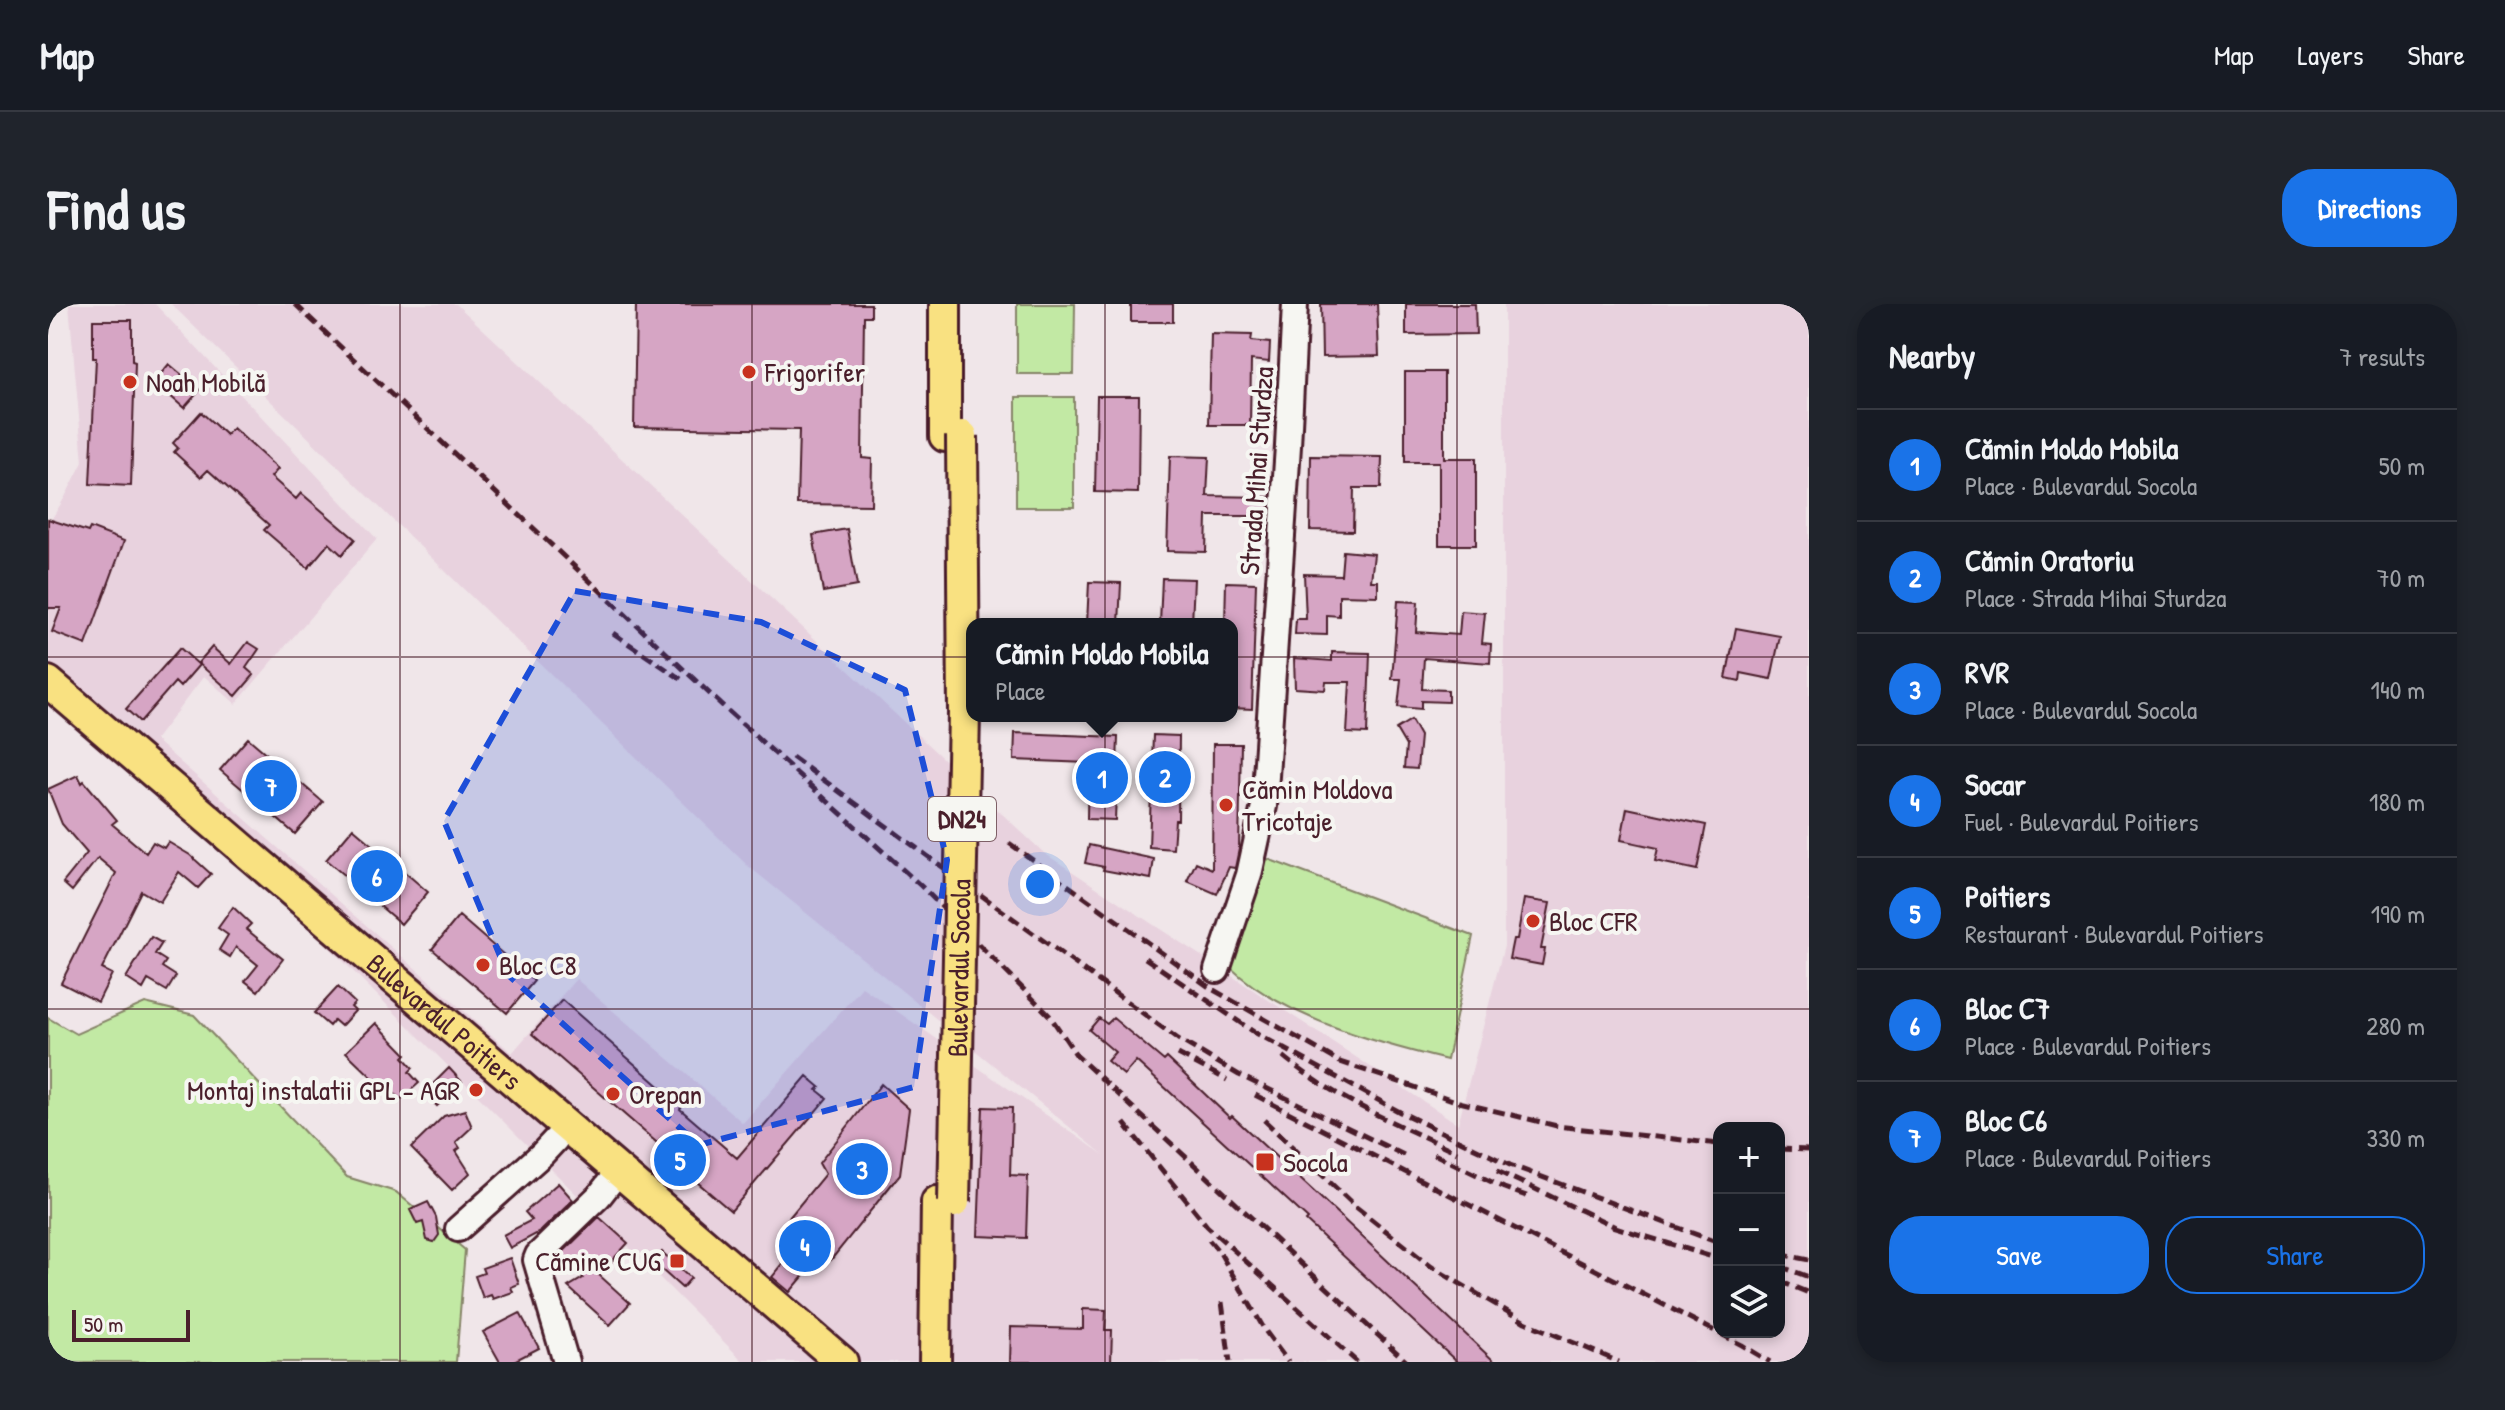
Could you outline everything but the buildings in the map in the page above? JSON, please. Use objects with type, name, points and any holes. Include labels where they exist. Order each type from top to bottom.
[{"type":"main road","name":"Bulevardul Socola","points":[[945,304],[953,436]]},
{"type":"main road","name":"Bulevardul Socola","points":[[946,1202],[948,713],[953,436],[962,304]]},
{"type":"main road","name":"Bulevardul Poitiers","points":[[48,682],[614,1178],[828,1360]]},
{"type":"main road","name":"Bulevardul Poitiers","points":[[48,704],[556,1139],[614,1178]]},
{"type":"main road","name":"DN24","points":[[935,1362],[935,1309],[946,1202]]},
{"type":"main road","name":"DN24","points":[[946,1202],[951,1362]]},
{"type":"main road","points":[[911,1362],[929,1336],[935,1309]]},
{"type":"street","name":"Strada Mihai Sturdza","points":[[1217,970],[1249,875],[1264,806],[1295,304]]},
{"type":"street","points":[[458,1229],[556,1139]]},
{"type":"street","points":[[566,1362],[536,1260],[614,1178]]},
{"type":"highlighted area","points":[[575,591],[761,622],[905,690],[947,860],[914,1087],[699,1145],[508,975],[444,821]]},
{"type":"shaded area","points":[[69,304],[155,304],[377,539],[236,704],[204,676],[155,740],[512,1053],[576,979],[743,1123],[862,987],[1104,1155],[747,865],[171,304],[456,304],[1044,853],[1458,1124],[1504,946],[1504,304],[1809,304],[1809,1362],[744,1362],[48,666],[48,525],[83,462]]},
{"type":"green space","points":[[1017,304],[1075,304],[1074,374],[1017,374]]},
{"type":"green space","points":[[1016,397],[1074,397],[1074,507],[1016,507]]},
{"type":"green space","points":[[1265,858],[1473,936],[1447,1060],[1362,1037],[1303,1014],[1276,1001],[1230,967]]},
{"type":"green space","points":[[145,1003],[194,1015],[347,1177],[396,1192],[465,1250],[456,1362],[48,1362],[48,1018],[76,1034]]},
{"type":"railway","points":[[295,304],[727,710],[921,886],[1050,1016],[1077,1056],[1407,1362]]},
{"type":"railway","points":[[613,633],[681,679]]},
{"type":"railway","points":[[792,757],[1178,1039],[1239,1075],[1404,1155]]},
{"type":"railway","points":[[1009,843],[1212,989],[1340,1062],[1459,1102],[1557,1126],[1713,1143]]},
{"type":"railway","points":[[1145,958],[1254,1032],[1400,1112],[1510,1165],[1713,1241]]},
{"type":"railway","points":[[1178,1054],[1227,1080]]},
{"type":"railway","points":[[1283,1056],[1345,1098],[1457,1152]]},
{"type":"railway","points":[[1255,1095],[1770,1362]]},
{"type":"railway","points":[[1264,1120],[1356,1207],[1432,1267],[1525,1322],[1619,1362]]},
{"type":"railway","points":[[1124,1123],[1207,1226],[1357,1362]]},
{"type":"railway","points":[[1785,1149],[1809,1150]]},
{"type":"railway","points":[[1434,1154],[1529,1197]]},
{"type":"railway","points":[[1497,1171],[1620,1229]]},
{"type":"railway","points":[[1612,1226],[1713,1257]]},
{"type":"railway","points":[[1209,1240],[1288,1362]]},
{"type":"railway","points":[[1785,1255],[1809,1260]]},
{"type":"railway","points":[[1785,1268],[1809,1277]]},
{"type":"railway","points":[[1785,1283],[1809,1293]]},
{"type":"railway","points":[[1222,1302],[1230,1362]]},
{"type":"place","name":"Frigorifer","points":[[749,372]]},
{"type":"place","name":"Noah Mobilă","points":[[130,382]]},
{"type":"place","name":"Cămin Oratoriu","points":[[1165,777]]},
{"type":"place","name":"Cămin Moldo Mobila","points":[[1102,778]]},
{"type":"place","name":"Bloc C6","points":[[271,786]]},
{"type":"place","name":"Cămin Moldova Tricotaje","points":[[1226,805]]},
{"type":"place","name":"Bloc C7","points":[[377,876]]},
{"type":"place","name":"Bloc CFR","points":[[1533,921]]},
{"type":"place","name":"Bloc C8","points":[[483,965]]},
{"type":"place","name":"Montaj instalatii GPL - AGR","points":[[476,1090]]},
{"type":"place","name":"Orepan","points":[[613,1094]]},
{"type":"place","name":"Poitiers","points":[[680,1160]]},
{"type":"place","name":"Socola","points":[[1265,1162]]},
{"type":"place","name":"RVR","points":[[862,1169]]},
{"type":"place","name":"Socar","points":[[805,1246]]},
{"type":"place","name":"Cămine CUG","points":[[677,1261]]}]
